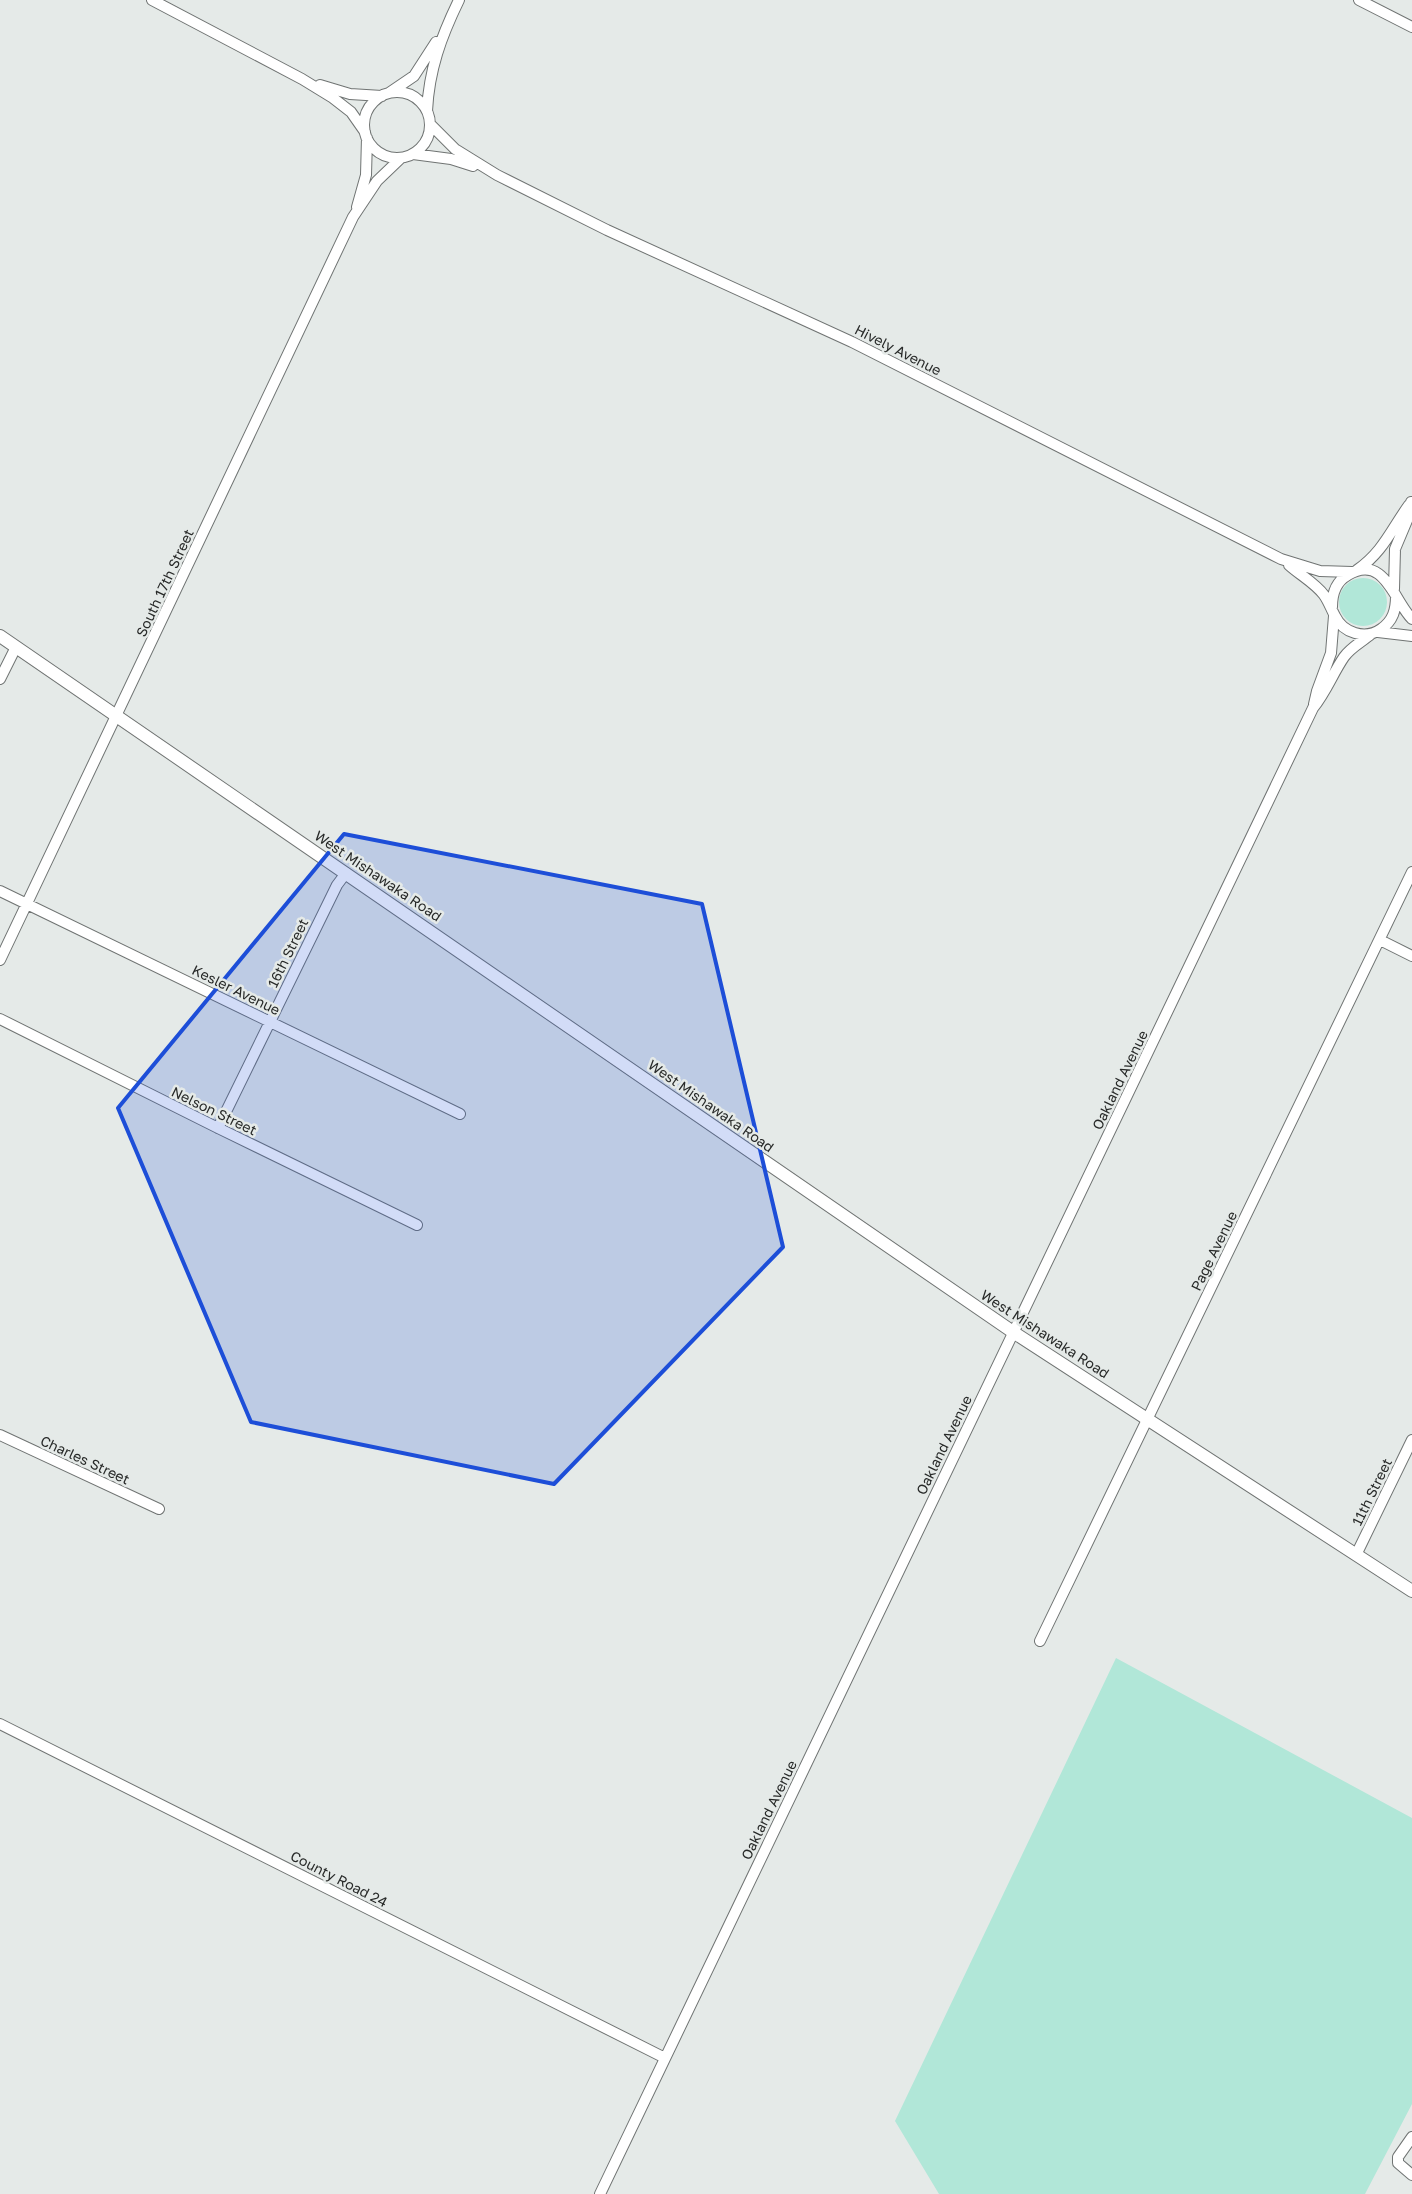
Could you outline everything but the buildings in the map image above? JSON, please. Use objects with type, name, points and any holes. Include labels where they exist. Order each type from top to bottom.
[{"type":"main road","name":"West Mishawaka Road","points":[[0,636],[1013,1332],[1412,1591]]},
{"type":"street","points":[[152,0],[302,79],[344,105],[357,118],[379,153],[401,158]]},
{"type":"street","points":[[354,217],[366,174],[366,114],[373,103],[414,76],[447,24],[459,0]]},
{"type":"street","points":[[1358,0],[1412,27]]},
{"type":"street","points":[[354,217],[377,181],[401,158],[420,150],[428,138],[430,124],[427,111],[431,69],[447,24]]},
{"type":"street","points":[[302,79],[345,93],[385,95],[399,92],[410,95],[419,101],[427,111]]},
{"type":"street","name":"Hively Avenue","points":[[430,124],[455,150],[497,175],[616,234],[852,342],[1280,559],[1316,586],[1325,596],[1340,625],[1349,632],[1412,636]]},
{"type":"street","name":"Hively Avenue","points":[[413,154],[450,159],[497,175]]},
{"type":"street","name":"South 17th Street","points":[[0,960],[354,217]]},
{"type":"street","points":[[1333,612],[1332,597],[1335,586],[1342,578],[1376,556],[1412,501]]},
{"type":"street","points":[[1374,633],[1386,626],[1393,617],[1396,606],[1395,549],[1408,518],[1412,501]]},
{"type":"street","name":"Hively Avenue","points":[[1280,559],[1320,571],[1368,570],[1379,574],[1388,581],[1412,619]]},
{"type":"street","name":"Oakland Avenue","points":[[1313,708],[1317,690],[1331,653],[1333,612]]},
{"type":"street","name":"Oakland Avenue","points":[[600,2194],[1313,708],[1324,693],[1344,657],[1353,647],[1374,633]]},
{"type":"street","points":[[0,679],[16,647]]},
{"type":"street","name":"Page Avenue","points":[[1040,1641],[1412,872]]},
{"type":"street","name":"16th Street","points":[[218,1128],[337,884],[346,873]]},
{"type":"street","name":"Kesler Avenue","points":[[0,891],[460,1114]]},
{"type":"street","points":[[1380,940],[1412,956]]},
{"type":"street","name":"Nelson Street","points":[[0,1019],[417,1225]]},
{"type":"street","name":"Charles Street","points":[[0,1435],[159,1509]]},
{"type":"street","name":"11th Street","points":[[1356,1555],[1412,1440]]},
{"type":"street","name":"County Road 24","points":[[0,1724],[665,2058]]},
{"type":"street","points":[[1412,2136],[1398,2157],[1398,2163],[1412,2175]]},
{"type":"highlighted area","points":[[344,834],[702,904],[783,1247],[554,1484],[251,1422],[118,1108]]},
{"type":"green space","points":[[1358,578],[1368,578],[1380,585],[1387,597],[1387,607],[1380,619],[1368,626],[1358,626],[1350,622],[1343,615],[1339,607],[1339,597],[1343,589],[1350,582]]},
{"type":"green space","points":[[1116,1658],[1412,1818],[1412,2104],[1365,2194],[939,2194],[895,2121]]}]
